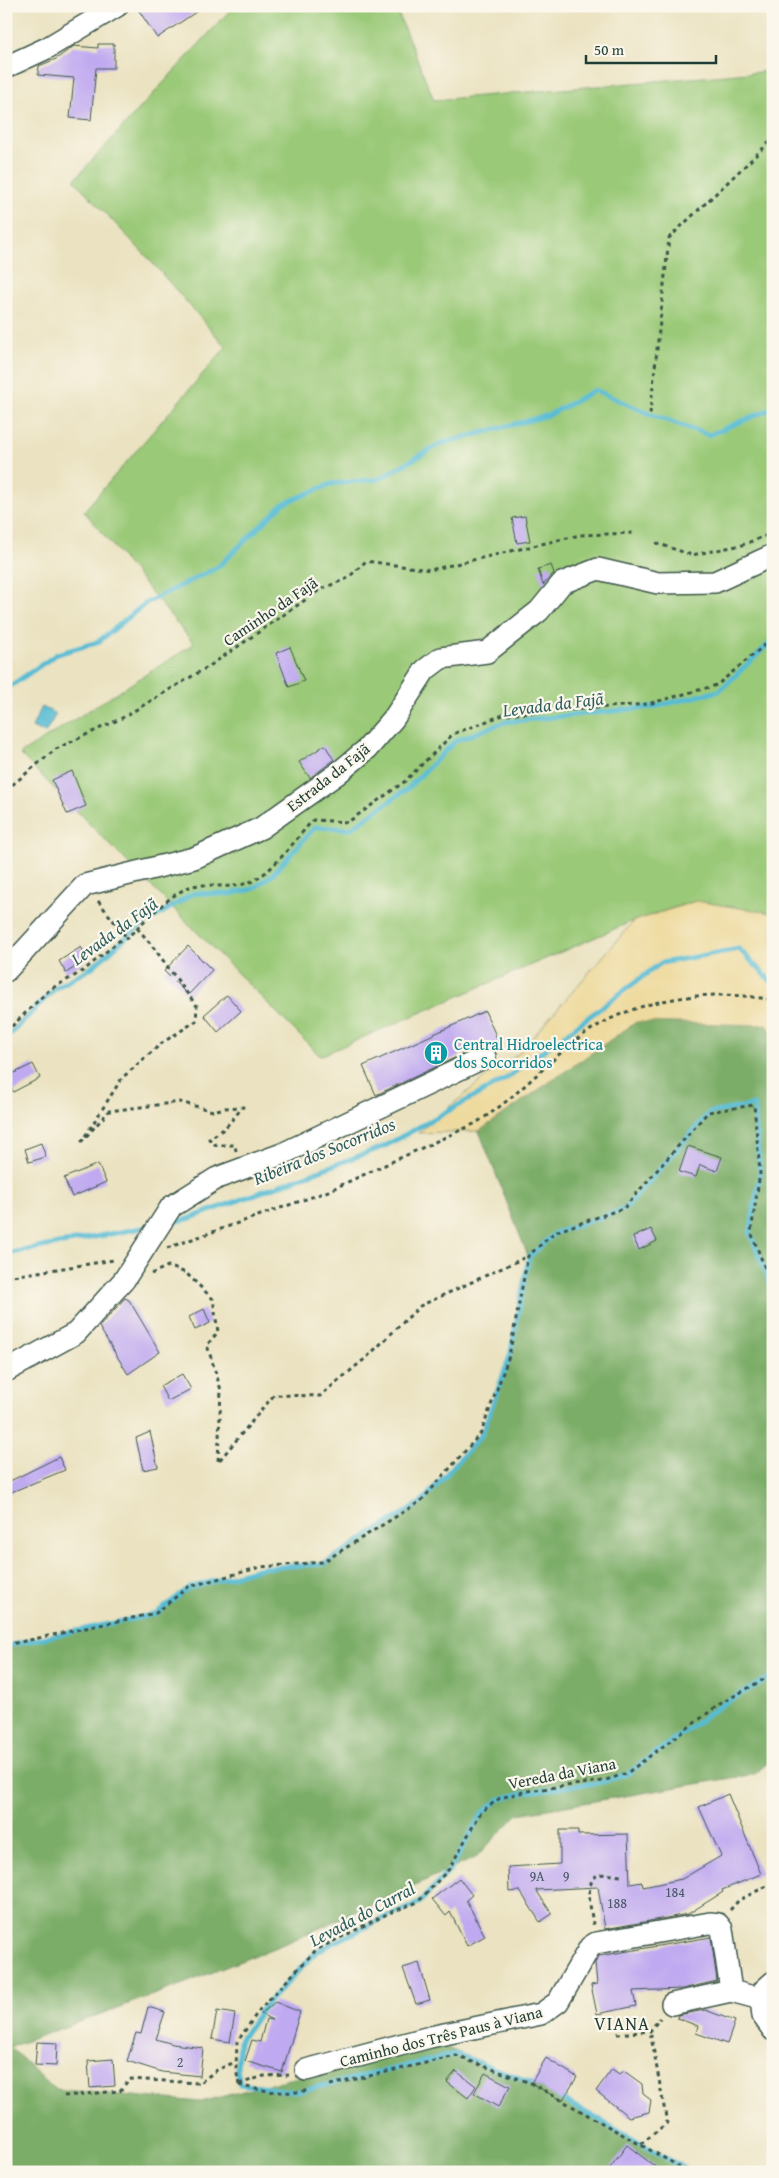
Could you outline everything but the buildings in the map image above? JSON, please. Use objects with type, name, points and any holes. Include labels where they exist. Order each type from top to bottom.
[{"type":"street","points":[[6,67],[47,48],[117,6]]},
{"type":"street","name":"Estrada da Fajã","points":[[85,885],[194,858],[261,828],[337,774],[367,749],[398,711],[424,670],[441,658],[487,652],[540,611],[562,583],[598,570],[658,583],[715,582],[773,555]]},
{"type":"street","points":[[6,971],[85,885]]},
{"type":"street","points":[[6,1371],[76,1333],[124,1280],[171,1207],[217,1178],[238,1161],[282,1154],[485,1057]]},
{"type":"street","points":[[596,1943],[710,1923],[718,1924],[722,1929],[731,1990]]},
{"type":"street","name":"Caminho dos Três Paus à Viana","points":[[306,2070],[430,2037],[541,2014],[558,2002],[590,1947],[596,1943]]},
{"type":"street","points":[[773,1982],[764,1990],[761,1999],[763,2016],[773,2030]]},
{"type":"street","points":[[672,2004],[731,1990],[761,1999]]},
{"type":"path","points":[[650,414],[669,238],[773,139]]},
{"type":"path","name":"Caminho da Fajã","points":[[6,790],[56,749],[122,718],[211,665],[321,589],[348,578],[366,562],[430,570],[580,536],[634,533]]},
{"type":"path","points":[[656,544],[692,555],[742,545],[773,533]]},
{"type":"path","points":[[6,1032],[49,990],[83,971],[118,941],[127,938],[165,902],[192,886],[227,888],[251,882],[269,868],[313,820],[348,822],[404,782],[453,734],[503,715],[648,704],[718,685],[773,638]]},
{"type":"path","points":[[85,885],[127,938]]},
{"type":"path","points":[[137,928],[155,947],[169,971],[197,1006],[196,1021],[162,1043],[122,1078],[82,1141],[109,1111],[180,1102],[213,1111],[243,1107],[226,1128],[209,1139],[216,1145],[235,1146],[238,1161]]},
{"type":"path","points":[[164,1249],[238,1225],[326,1192],[474,1124],[496,1111],[573,1043],[600,1025],[656,1001],[696,996],[759,997],[773,1000]]},
{"type":"path","points":[[150,1274],[168,1266],[186,1273],[213,1299],[218,1332],[206,1345],[221,1390],[218,1462],[274,1395],[320,1396],[367,1357],[420,1306],[528,1256],[555,1232],[624,1208],[708,1112],[754,1105],[760,1173],[751,1232],[773,1289]]},
{"type":"path","points":[[6,1645],[156,1613],[188,1587],[261,1567],[323,1562],[421,1501],[481,1433],[509,1356],[528,1256]]},
{"type":"path","points":[[6,1277],[119,1259]]},
{"type":"path","name":"Vereda da Viana","points":[[239,2085],[236,2061],[237,2042],[260,2009],[316,1950],[418,1902],[449,1869],[482,1812],[500,1798],[527,1791],[603,1781],[627,1773],[720,1704],[773,1674]]},
{"type":"path","points":[[596,1943],[590,1890],[592,1880],[599,1875],[623,1876]]},
{"type":"path","points":[[718,1924],[739,1900],[773,1883]]},
{"type":"path","points":[[617,2034],[650,2031],[672,2004]]},
{"type":"path","points":[[641,2144],[667,2123],[650,2031]]},
{"type":"path","points":[[325,2086],[456,2056],[531,2082],[689,2172]]},
{"type":"path","points":[[64,2096],[120,2091],[128,2080],[199,2083],[217,2070],[236,2061]]},
{"type":"path","points":[[239,2085],[264,2076],[283,2076],[306,2070]]},
{"type":"path","points":[[239,2085],[297,2093],[316,2088]]},
{"type":"green space","points":[[234,6],[395,6],[434,100],[773,71],[773,917],[770,913],[695,901],[633,921],[320,1056],[20,754],[194,644],[84,511],[226,347],[149,259],[74,180]]},
{"type":"green space","points":[[636,1022],[768,1025],[773,1034],[773,1758],[755,1774],[518,1814],[475,1858],[291,1941],[183,1984],[10,2047],[54,2089],[201,2102],[433,2042],[531,2083],[689,2172],[6,2172],[6,1645],[156,1613],[188,1587],[261,1567],[323,1562],[421,1501],[481,1433],[509,1356],[528,1256],[479,1131]]},
{"type":"sand","points":[[696,901],[770,913],[773,917],[773,1034],[767,1025],[636,1022],[479,1131],[418,1133],[487,1076],[518,1054],[634,921]]},
{"type":"water","points":[[42,707],[56,714],[45,733],[32,727]]},
{"type":"waterway","points":[[6,689],[57,654],[98,642],[146,603],[218,567],[283,504],[331,484],[379,479],[440,444],[549,415],[595,390],[650,414],[709,435],[773,408]]},
{"type":"waterway","name":"Levada da Fajã","points":[[6,1038],[57,987],[91,968],[137,928],[194,893],[229,894],[253,889],[272,875],[315,827],[350,829],[407,789],[455,741],[505,722],[653,707],[719,691],[773,640]]},
{"type":"waterway","name":"Ribeira dos Socorridos","points":[[168,1223],[188,1219],[383,1147],[504,1080],[661,963],[739,949],[773,983]]},
{"type":"waterway","points":[[6,1646],[156,1614],[189,1588],[262,1568],[324,1564],[422,1502],[482,1434],[510,1356],[529,1257],[555,1233],[625,1209],[709,1113],[754,1105],[760,1174],[750,1233],[773,1290]]},
{"type":"waterway","name":"Ribeira dos Socorridos","points":[[6,1254],[152,1226]]},
{"type":"waterway","name":"Levada do Curral","points":[[536,2084],[456,2054],[297,2092],[240,2084],[237,2068],[239,2042],[261,2010],[317,1951],[419,1903],[450,1870],[482,1813],[500,1799],[527,1792],[603,1782],[627,1774],[721,1705],[773,1676]]},
{"type":"waterway","name":"Levada do Curral","points":[[558,2097],[691,2172]]},
{"type":"place","name":"Central Hidroelectrica dos Socorridos","points":[[436,1053]]},
{"type":"district","name":"VIANA","points":[[622,2023]]}]
